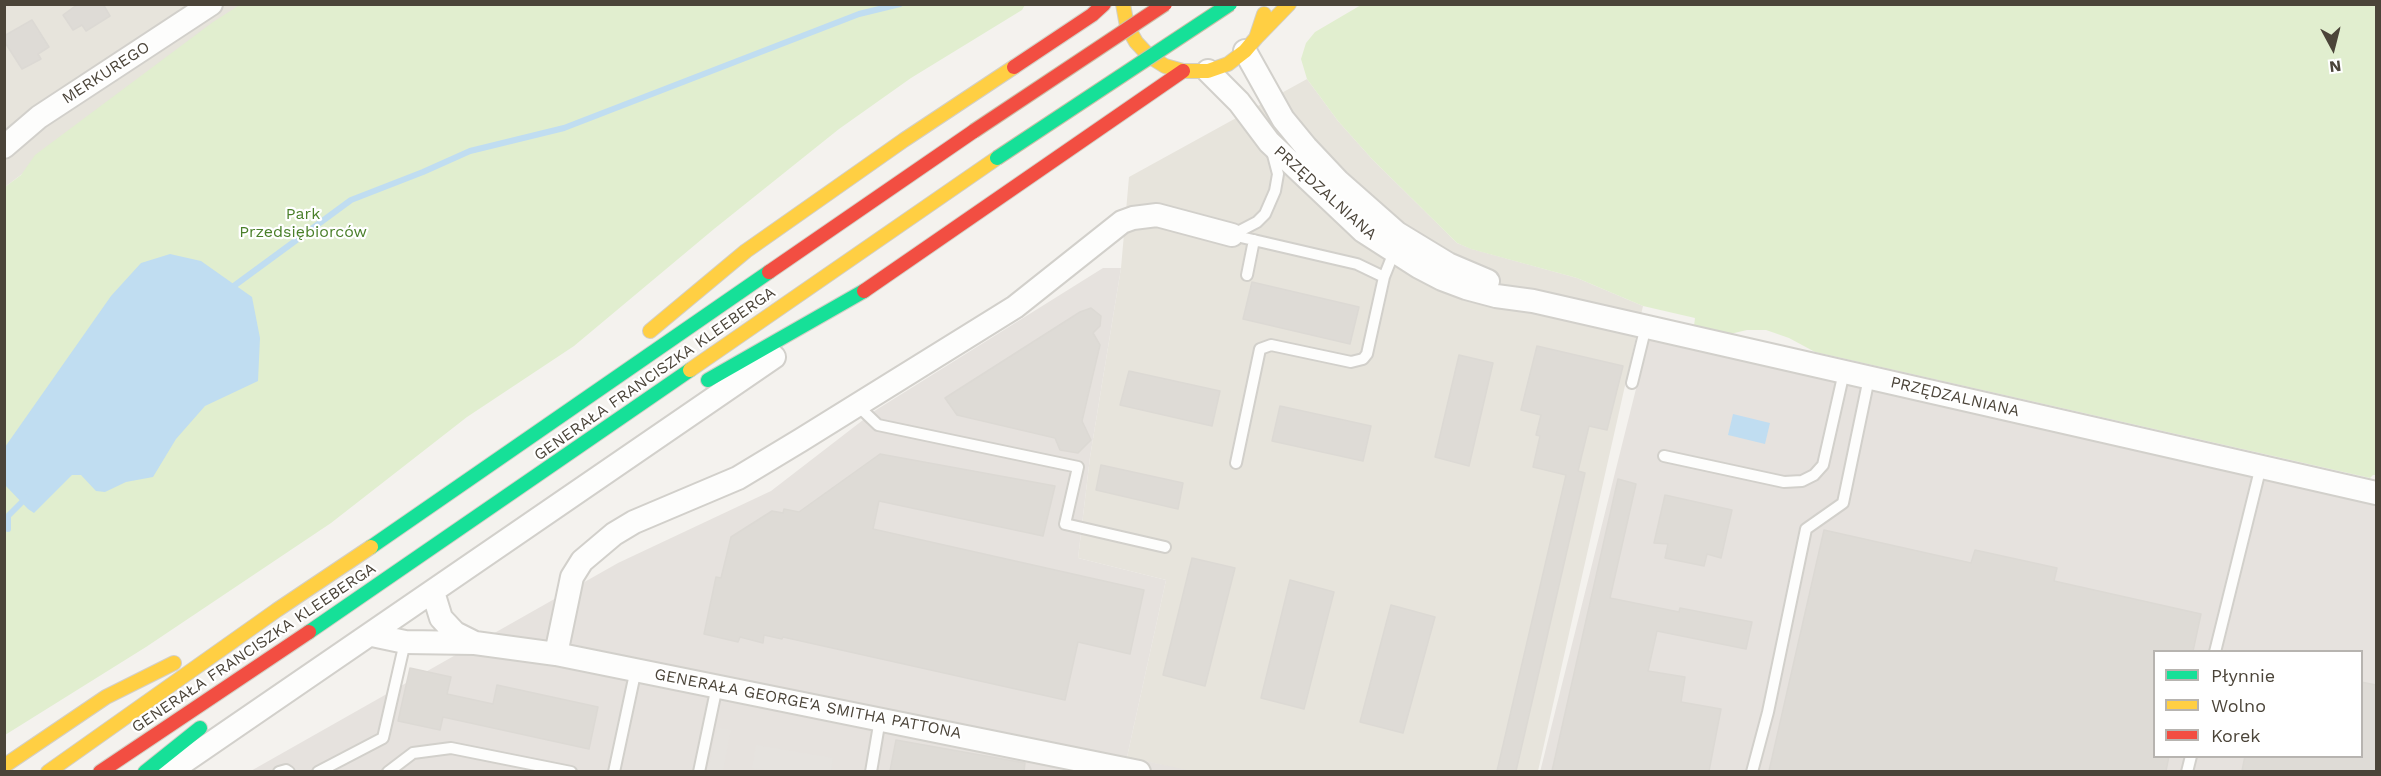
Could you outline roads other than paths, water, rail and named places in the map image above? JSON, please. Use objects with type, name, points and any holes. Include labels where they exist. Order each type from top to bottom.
[{"type":"main road","points":[[638,340],[746,251],[904,140],[1092,15],[1104,4]]},
{"type":"main road","points":[[1123,4],[1127,26],[1136,42],[1149,56],[1165,66],[1183,71],[1208,71],[1228,64],[1289,4]]},
{"type":"main road","name":"GENERAŁA FRANCISZKA KLEEBERGA","points":[[48,771],[277,610],[974,131],[1165,4]]},
{"type":"main road","name":"GENERAŁA FRANCISZKA KLEEBERGA","points":[[100,771],[356,601],[997,158],[1230,4]]},
{"type":"main road","points":[[1250,44],[1263,20],[1265,4]]},
{"type":"main road","points":[[1057,37],[1073,12]]},
{"type":"main road","points":[[697,386],[864,291],[1183,71]]},
{"type":"main road","points":[[525,441],[558,401]]},
{"type":"main road","points":[[556,462],[667,402]]},
{"type":"main road","points":[[262,681],[356,601]]},
{"type":"main road","points":[[4,766],[106,697],[277,610]]},
{"type":"main road","points":[[145,771],[208,722]]},
{"type":"street","name":"MERKUREGO","points":[[4,147],[39,117],[211,4]]},
{"type":"street","name":"PRZĘDZALNIANA","points":[[1250,44],[1283,118],[1314,156],[1370,211],[1397,233],[1448,264],[1533,301]]},
{"type":"street","name":"PRZĘDZALNIANA","points":[[1208,71],[1239,102],[1269,142],[1363,231],[1394,252],[1442,279],[1466,288],[1646,326],[2376,493]]},
{"type":"street","points":[[556,654],[572,577],[582,561],[598,546],[634,522],[738,478],[857,405],[1015,307],[1122,222],[1157,215],[1232,235]]},
{"type":"street","points":[[169,771],[372,635],[754,372],[864,291]]},
{"type":"street","name":"GENERAŁA GEORGE'A SMITHA PATTONA","points":[[433,592],[441,618],[455,633],[475,643]]},
{"type":"street","name":"GENERAŁA GEORGE'A SMITHA PATTONA","points":[[372,635],[405,642],[475,643],[556,654],[1139,771]]},
{"type":"lane","points":[[1232,235],[1257,222],[1268,207],[1275,191],[1278,174],[1269,142]]},
{"type":"lane","points":[[1232,235],[1358,264],[1384,277]]},
{"type":"lane","points":[[1247,275],[1254,240]]},
{"type":"lane","points":[[1236,463],[1260,349],[1271,345],[1351,362],[1363,359],[1367,354],[1384,277],[1394,252]]},
{"type":"lane","points":[[1632,383],[1646,326]]},
{"type":"lane","points":[[1664,456],[1784,482],[1802,481],[1814,475],[1823,465],[1844,372]]},
{"type":"lane","points":[[1752,771],[1768,712],[1806,529],[1843,502],[1869,378]]},
{"type":"lane","points":[[857,405],[878,425],[1078,467],[1065,524],[1165,547]]},
{"type":"lane","points":[[2215,650],[2261,466]]},
{"type":"lane","points":[[318,771],[383,738],[405,642]]},
{"type":"lane","points":[[614,771],[636,669]]},
{"type":"lane","points":[[699,771],[717,686]]},
{"type":"lane","points":[[871,771],[880,718]]},
{"type":"lane","points":[[388,771],[413,753],[451,748],[571,771]]},
{"type":"lane","points":[[279,771],[289,771]]},
{"type":"water","points":[[170,254],[201,261],[252,297],[260,338],[258,381],[205,406],[176,439],[153,477],[126,482],[105,492],[96,491],[81,475],[72,475],[34,513],[5,485],[5,447],[111,296],[141,263]]},
{"type":"water","points":[[1733,414],[1770,423],[1765,444],[1728,435]]},
{"type":"waterway","points":[[227,291],[351,200],[470,151],[564,128],[859,14],[900,4]]},
{"type":"waterway","points":[[8,529],[8,516],[26,498]]},
{"type":"park label","name":"Park Przedsiębiorców","points":[[303,223]]}]
